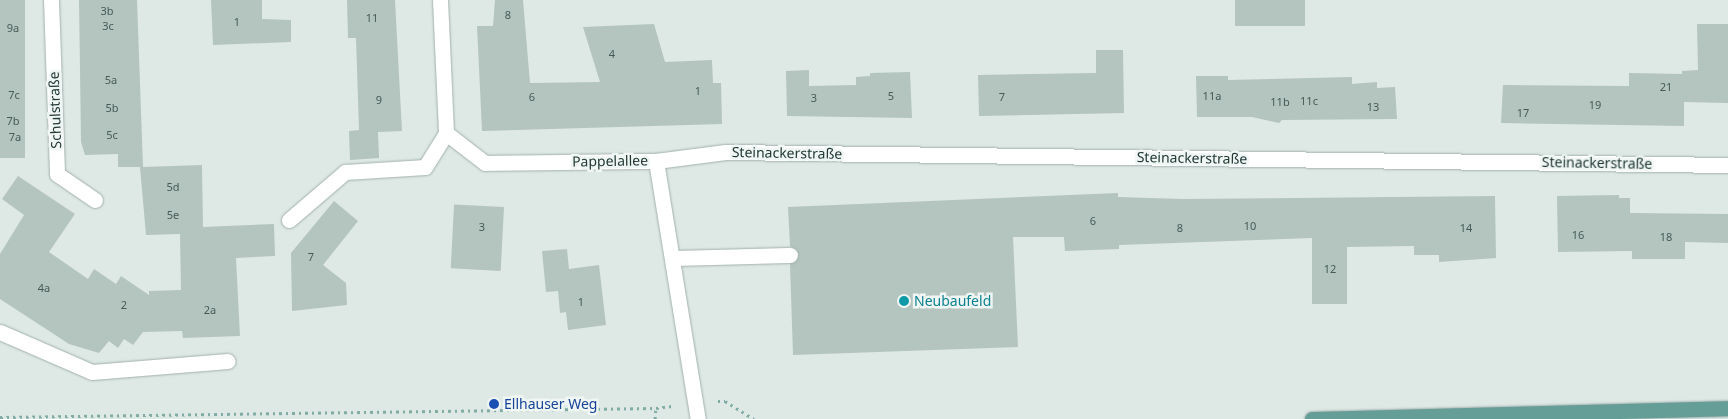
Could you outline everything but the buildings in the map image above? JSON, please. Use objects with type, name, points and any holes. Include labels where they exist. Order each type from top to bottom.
[{"type":"main road","points":[[1312,419],[1728,408]]},
{"type":"street","name":"Schulstraße","points":[[51,0],[56,174],[95,200]]},
{"type":"street","points":[[289,220],[345,172],[425,167],[446,133],[440,0]]},
{"type":"street","name":"Pappelallee","points":[[446,133],[485,162],[656,161],[698,419]]},
{"type":"street","name":"Steinackerstraße","points":[[656,161],[725,152],[1728,165]]},
{"type":"street","points":[[673,258],[790,255]]},
{"type":"street","points":[[0,332],[92,372],[228,361]]},
{"type":"path","points":[[553,402],[553,410]]},
{"type":"path","points":[[0,417],[656,408]]},
{"type":"place","name":"Neubaufeld","points":[[904,301]]},
{"type":"place","name":"Ellhauser Weg","points":[[494,404]]}]
